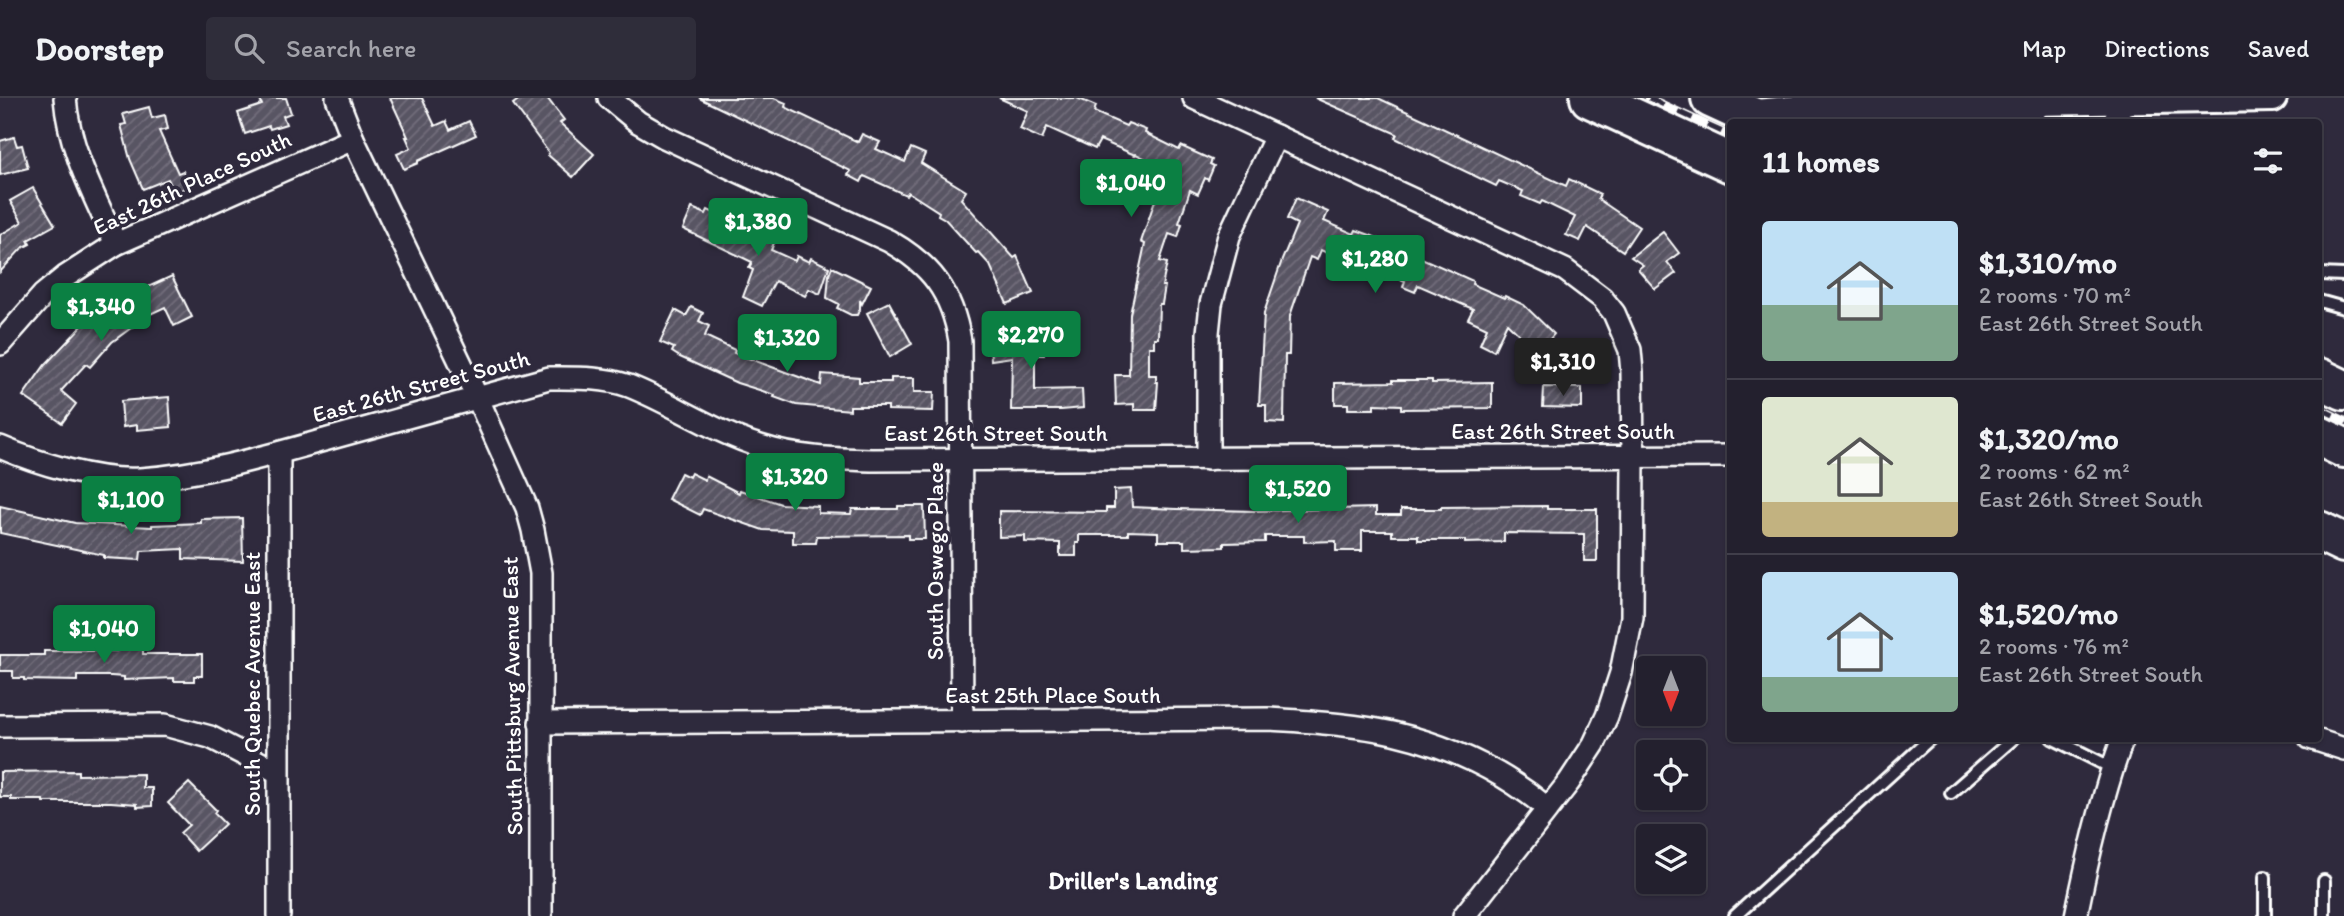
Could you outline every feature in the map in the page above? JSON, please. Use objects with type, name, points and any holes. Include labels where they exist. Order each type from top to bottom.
[{"type":"highway","points":[[1590,98],[1727,161]]},
{"type":"highway","points":[[1711,98],[1756,119]]},
{"type":"highway","points":[[1776,119],[1832,112],[1947,111],[2031,102]]},
{"type":"highway","points":[[2322,379],[2344,390]]},
{"type":"highway","points":[[2322,437],[2344,448]]},
{"type":"highway","points":[[2322,532],[2344,543]]},
{"type":"street","points":[[65,98],[82,170],[117,244]]},
{"type":"street","name":"South Pittsburg Avenue East","points":[[337,98],[527,508],[537,547],[541,597],[541,916]]},
{"type":"street","name":"South Oswego Place","points":[[609,98],[638,122],[664,137],[912,254],[937,280],[950,302],[960,341],[962,722]]},
{"type":"street","points":[[1194,98],[1565,270],[1602,298],[1614,313],[1630,350],[1633,457],[1632,617],[1621,673],[1607,716],[1594,744],[1569,782],[1464,916]]},
{"type":"street","points":[[1982,98],[2119,111],[2156,99],[2273,98]]},
{"type":"street","points":[[1208,459],[1208,333],[1211,304],[1229,236],[1276,136]]},
{"type":"street","name":"East 26th Place South","points":[[0,344],[43,295],[65,277],[117,244],[354,139]]},
{"type":"street","name":"East 26th Street South","points":[[0,447],[29,459],[65,468],[138,480],[279,453],[549,378],[591,378],[627,386],[746,441],[786,453],[821,458],[872,460],[1727,456]]},
{"type":"street","name":"South Quebec Avenue East","points":[[279,453],[279,916]]},
{"type":"street","name":"East 25th Place South","points":[[540,723],[1270,719],[1336,724],[1394,733],[1454,752],[1502,775],[1547,807]]},
{"type":"street","points":[[0,726],[165,725],[209,737],[278,772]]},
{"type":"street","points":[[2076,916],[2112,768],[2122,742]]},
{"type":"street","points":[[2322,742],[2344,749]]},
{"type":"lane","points":[[2322,274],[2344,275]]},
{"type":"lane","points":[[2322,302],[2344,309]]},
{"type":"lane","points":[[1735,916],[1927,742]]},
{"type":"lane","points":[[1951,793],[2009,742]]},
{"type":"lane","points":[[2060,742],[2112,768]]},
{"type":"lane","points":[[2264,916],[2265,877]]},
{"type":"lane","points":[[2324,881],[2324,916]]},
{"type":"building","points":[[259,98],[286,98],[291,113],[283,116],[286,124],[245,134],[238,113],[262,105]]},
{"type":"building","points":[[390,98],[422,98],[435,126],[446,121],[450,130],[469,121],[476,135],[404,169],[397,154],[411,148]]},
{"type":"building","points":[[521,98],[547,98],[564,120],[560,123],[594,154],[573,177],[548,155],[513,104]]},
{"type":"building","points":[[699,98],[774,98],[786,103],[785,107],[858,142],[862,134],[880,142],[876,149],[905,162],[911,148],[925,154],[921,163],[966,191],[961,199],[1014,258],[1017,256],[1033,293],[1007,304],[990,265],[938,215],[939,212],[908,192],[906,195],[864,176],[861,182],[848,175],[851,171]]},
{"type":"building","points":[[999,98],[1077,98],[1096,106],[1094,112],[1126,126],[1128,123],[1146,130],[1145,133],[1179,150],[1181,146],[1212,160],[1210,164],[1214,166],[1198,194],[1190,190],[1179,223],[1182,224],[1178,237],[1169,234],[1160,261],[1167,263],[1162,286],[1165,286],[1162,304],[1159,304],[1158,338],[1154,338],[1154,347],[1149,347],[1149,375],[1156,375],[1158,382],[1156,410],[1134,410],[1134,404],[1116,405],[1115,375],[1129,375],[1130,314],[1145,244],[1141,242],[1154,203],[1170,171],[1100,140],[1095,149],[1047,127],[1042,139],[1020,129],[1028,111]]},
{"type":"building","points":[[1315,98],[1378,98],[1566,186],[1569,179],[1600,194],[1598,199],[1639,227],[1623,251],[1587,227],[1580,241],[1566,235],[1575,217],[1542,201],[1540,204],[1521,196],[1523,191],[1499,181],[1496,186],[1395,138],[1397,134]]},
{"type":"building","points":[[149,107],[152,118],[165,115],[168,129],[159,131],[178,173],[183,171],[190,186],[175,193],[168,179],[143,189],[130,159],[121,125],[126,124],[123,114]]},
{"type":"building","points":[[14,137],[17,146],[22,145],[28,168],[0,175],[0,141]]},
{"type":"building","points":[[33,188],[55,225],[28,240],[30,244],[22,248],[0,272],[0,235],[22,222],[10,201]]},
{"type":"building","points":[[1296,198],[1328,212],[1324,221],[1354,234],[1356,230],[1370,235],[1473,281],[1472,284],[1524,305],[1554,334],[1550,339],[1563,352],[1551,365],[1507,323],[1494,351],[1480,344],[1487,328],[1468,319],[1473,309],[1418,285],[1415,292],[1403,287],[1405,281],[1368,265],[1365,271],[1321,250],[1317,260],[1310,257],[1290,316],[1289,355],[1285,355],[1284,423],[1266,422],[1266,405],[1259,405],[1264,313],[1297,224],[1287,219]]},
{"type":"building","points":[[692,208],[706,214],[708,210],[732,221],[730,224],[774,243],[771,250],[795,261],[797,256],[809,262],[811,258],[829,267],[820,294],[809,289],[805,296],[775,281],[762,306],[743,297],[753,270],[749,268],[752,262],[683,229]]},
{"type":"building","points":[[1663,232],[1679,253],[1667,262],[1676,273],[1655,289],[1638,269],[1643,265],[1631,257]]},
{"type":"building","points":[[832,267],[871,286],[862,304],[860,300],[857,315],[837,308],[839,304],[827,298]]},
{"type":"building","points":[[172,276],[192,317],[174,326],[165,307],[150,314],[112,342],[90,367],[86,364],[61,391],[76,404],[62,423],[23,396],[45,365],[82,326],[121,298]]},
{"type":"building","points":[[889,302],[912,344],[890,357],[867,313]]},
{"type":"building","points":[[691,307],[703,313],[699,321],[709,326],[705,336],[735,350],[734,353],[821,385],[822,374],[859,377],[859,382],[891,382],[891,378],[914,378],[914,392],[934,392],[933,411],[888,410],[888,406],[850,406],[850,410],[796,405],[737,383],[680,357],[672,352],[674,348],[660,342],[675,310],[686,316]]},
{"type":"building","points":[[1036,316],[1037,335],[1042,335],[1044,355],[1035,355],[1035,390],[1082,389],[1083,408],[1011,410],[1012,357],[991,360],[990,343],[1012,342],[1010,318]]},
{"type":"building","points":[[1432,380],[1432,383],[1492,382],[1492,408],[1401,409],[1401,405],[1374,404],[1374,409],[1348,409],[1348,404],[1335,404],[1335,383]]},
{"type":"building","points":[[1544,387],[1582,388],[1582,408],[1543,407]]},
{"type":"building","points":[[169,397],[171,427],[137,430],[137,425],[123,427],[121,401]]},
{"type":"building","points":[[681,473],[689,477],[691,473],[705,480],[706,476],[739,493],[740,490],[781,504],[818,506],[818,513],[851,514],[852,509],[924,506],[925,539],[908,539],[908,535],[817,536],[816,543],[793,543],[793,531],[763,530],[703,509],[700,515],[668,499]]},
{"type":"building","points":[[1131,489],[1132,507],[1177,509],[1255,511],[1376,508],[1376,515],[1401,515],[1401,509],[1441,507],[1547,506],[1547,509],[1597,509],[1597,561],[1584,561],[1584,534],[1504,533],[1504,542],[1465,543],[1465,540],[1418,540],[1418,536],[1392,536],[1392,531],[1362,531],[1362,551],[1336,551],[1336,541],[1304,542],[1304,536],[1265,536],[1265,542],[1184,548],[1184,541],[1158,541],[1158,532],[1128,531],[1128,535],[1079,535],[1076,556],[1060,556],[1060,543],[1025,542],[1025,536],[999,537],[999,511],[1106,512],[1106,508],[1114,508],[1114,490]]},
{"type":"building","points":[[0,506],[75,523],[152,527],[201,523],[201,519],[242,518],[243,561],[183,559],[183,549],[141,551],[140,560],[104,558],[104,555],[0,533]]},
{"type":"building","points":[[116,641],[143,641],[143,654],[202,654],[202,676],[194,676],[194,681],[174,681],[174,678],[124,680],[124,677],[111,676],[77,676],[77,681],[24,680],[13,678],[13,671],[0,671],[0,655],[44,655],[44,651],[116,651]]},
{"type":"building","points":[[78,771],[78,775],[143,774],[143,788],[152,788],[152,806],[137,807],[137,804],[111,802],[43,802],[0,797],[0,772]]},
{"type":"building","points":[[189,783],[216,810],[214,813],[225,824],[196,851],[180,833],[189,825],[168,803]]},
{"type":"railway","points":[[1649,98],[1727,134]]},
{"type":"railway","points":[[2322,409],[2344,420]]},
{"type":"district","name":"Driller's Landing","points":[[1133,880]]}]
